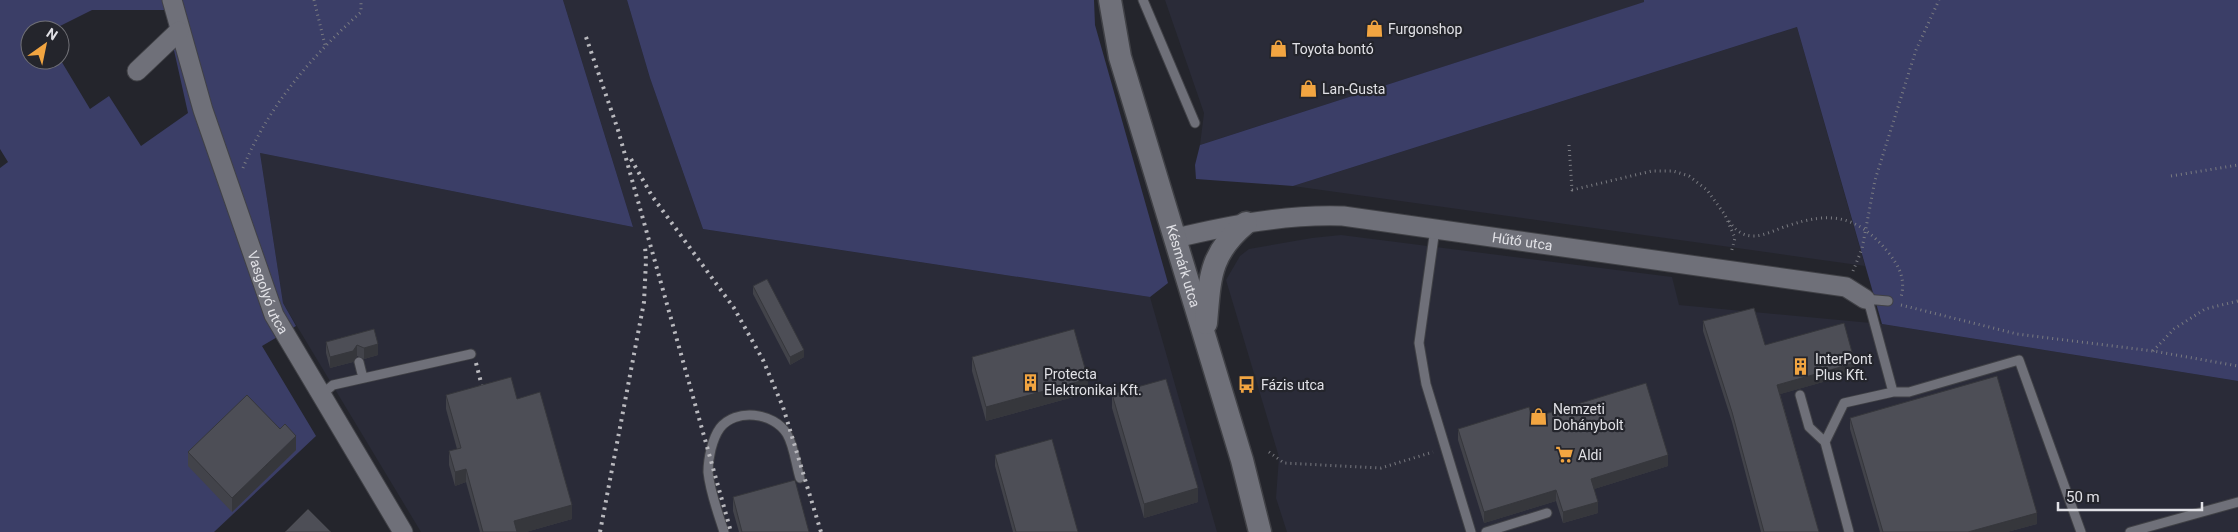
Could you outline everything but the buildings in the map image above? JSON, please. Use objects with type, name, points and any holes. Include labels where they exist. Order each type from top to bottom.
[{"type":"street","name":"Vasgolyó utca","points":[[172,0],[179,31],[203,110],[274,315],[403,532]]},
{"type":"street","name":"Késmárk utca","points":[[1110,0],[1120,57],[1205,334],[1242,460],[1260,532]]},
{"type":"street","points":[[137,71],[179,31]]},
{"type":"street","name":"Hűtő utca","points":[[1176,238],[1246,223],[1295,216],[1343,216],[1846,287],[1865,299]]},
{"type":"street","points":[[1205,334],[1210,275],[1232,234],[1246,223]]},
{"type":"lane","points":[[1143,0],[1195,123]]},
{"type":"lane","points":[[1435,229],[1419,343],[1426,384],[1472,532]]},
{"type":"lane","points":[[1865,299],[1888,301]]},
{"type":"lane","points":[[1865,299],[1870,307],[1893,392]]},
{"type":"lane","points":[[321,395],[333,385],[471,354]]},
{"type":"lane","points":[[1825,442],[1844,403],[1893,392],[1909,392],[2019,360],[2081,532]]},
{"type":"lane","points":[[359,362],[363,378]]},
{"type":"lane","points":[[1800,395],[1809,427],[1825,442],[1849,532]]},
{"type":"lane","points":[[724,532],[708,472],[712,443],[720,428],[731,418],[747,415],[763,416],[777,424],[786,434],[800,478]]},
{"type":"lane","points":[[2130,532],[2238,502]]},
{"type":"lane","points":[[1486,532],[1547,514]]},
{"type":"path","points":[[314,0],[325,45]]},
{"type":"path","points":[[232,194],[251,149],[286,91],[325,45],[361,12],[361,0]]},
{"type":"path","points":[[1846,287],[1862,249],[1864,229],[1875,180],[1916,50],[1938,0]]},
{"type":"path","points":[[1569,145],[1572,190],[1652,171],[1674,171],[1689,176],[1708,190],[1735,230],[1745,235],[1756,236],[1803,220],[1822,217],[1842,218],[1864,229],[1896,262],[1902,276],[1902,294],[1898,305],[2017,334],[2154,351],[2238,366]]},
{"type":"path","points":[[2171,176],[2238,165]]},
{"type":"path","points":[[1725,215],[1735,238],[1728,269]]},
{"type":"path","points":[[2154,351],[2174,329],[2205,309],[2238,302]]},
{"type":"path","points":[[1270,452],[1284,463],[1381,468],[1445,448]]},
{"type":"shaded area","points":[[0,0],[563,0],[633,227],[260,153],[283,303],[296,326],[262,346],[316,436],[214,532],[0,532],[0,168],[8,162],[0,149]],"holes":[[[92,10],[165,10],[188,113],[141,146],[109,96],[90,109],[67,70],[20,70],[20,20],[70,21]]]},
{"type":"shaded area","points":[[563,0],[627,0],[650,78],[703,229],[1150,297],[1217,532],[421,532],[283,303],[260,153],[633,227]]},
{"type":"shaded area","points":[[627,0],[1094,0],[1095,25],[1168,283],[1150,297],[703,229],[650,78]]},
{"type":"shaded area","points":[[1165,0],[1644,0],[1645,2],[1200,145],[1204,113]]},
{"type":"shaded area","points":[[1644,0],[2238,0],[2238,381],[1882,324],[1797,27],[1293,186],[1196,179],[1195,165],[1200,145],[1644,2]]},
{"type":"shaded area","points":[[1797,27],[1865,266],[1293,186]]},
{"type":"shaded area","points":[[1341,235],[1672,277],[1679,305],[1882,324],[2238,381],[2238,532],[1287,532],[1276,498],[1279,457],[1226,280],[1240,256],[1249,249]]},
{"type":"railway","points":[[586,37],[618,130],[731,532]]},
{"type":"railway","points":[[631,159],[652,196],[734,308],[763,360],[783,407],[821,532]]},
{"type":"railway","points":[[600,532],[644,302],[645,246]]},
{"type":"railway","points":[[476,363],[485,398]]},
{"type":"place","name":"Furgonshop","points":[[1374,29]]},
{"type":"place","name":"Toyota bontó","points":[[1278,49]]},
{"type":"place","name":"Lan-Gusta","points":[[1308,89]]},
{"type":"place","name":"InterPont Plus Kft.","points":[[1801,367]]},
{"type":"place","name":"Protecta Elektronikai Kft.","points":[[1030,382]]},
{"type":"place","name":"Fázis utca","points":[[1247,385]]},
{"type":"place","name":"Nemzeti Dohánybolt","points":[[1539,417]]},
{"type":"place","name":"Aldi","points":[[1564,455]]}]
